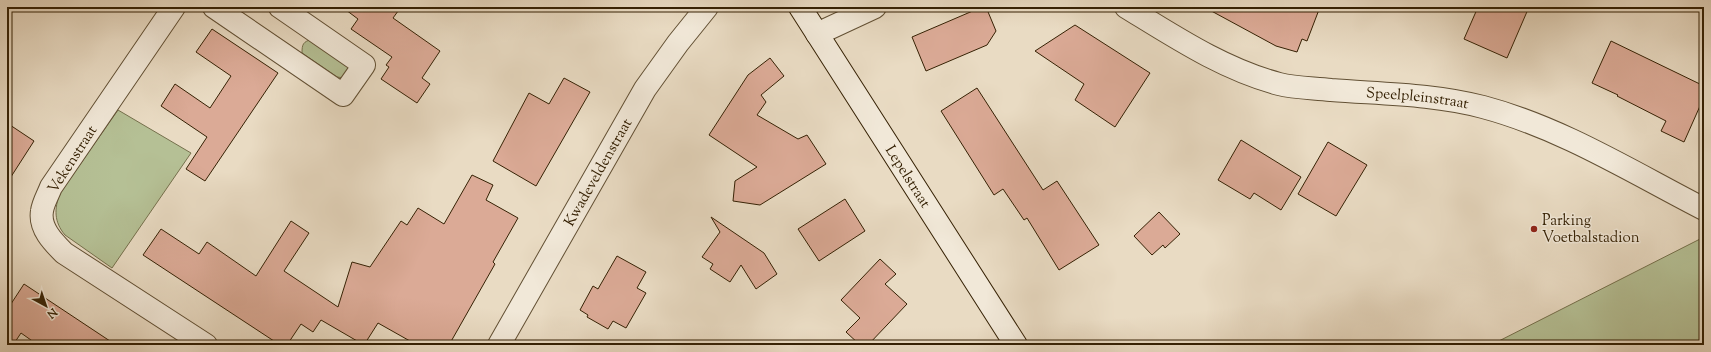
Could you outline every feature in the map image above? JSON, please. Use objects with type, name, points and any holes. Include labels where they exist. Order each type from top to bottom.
[{"type":"street","name":"Vekenstraat","points":[[174,7],[51,187],[42,212],[44,226],[51,239],[64,253],[206,345]]},
{"type":"street","points":[[214,7],[343,95],[364,65],[280,7]]},
{"type":"street","name":"Kwadeveldenstraat","points":[[499,345],[645,89],[678,43],[707,7]]},
{"type":"street","name":"Lepelstraat","points":[[800,7],[1016,345]]},
{"type":"street","points":[[817,34],[875,7]]},
{"type":"street","name":"Speelpleinstraat","points":[[1126,7],[1205,55],[1237,69],[1280,84],[1447,99],[1482,107],[1526,120],[1573,141],[1704,209]]},
{"type":"green space","points":[[312,39],[351,68],[345,78],[337,77],[302,53],[302,47],[304,44]]},
{"type":"green space","points":[[118,110],[191,153],[112,268],[65,235],[57,220],[56,210],[60,193]]},
{"type":"green space","points":[[1704,237],[1704,345],[1491,345]]},
{"type":"building","points":[[342,7],[401,7],[393,18],[440,51],[422,78],[430,84],[417,103],[381,79],[389,67],[386,65],[392,57],[351,29],[358,19]]},
{"type":"building","points":[[982,7],[986,7],[996,31],[987,45],[926,71],[912,37]]},
{"type":"building","points":[[1204,7],[1320,7],[1307,41],[1302,39],[1297,52],[1276,46]]},
{"type":"building","points":[[1478,7],[1529,7],[1507,58],[1464,39]]},
{"type":"building","points":[[1075,25],[1150,73],[1115,127],[1075,100],[1084,84],[1035,51]]},
{"type":"building","points":[[212,29],[278,73],[205,181],[186,169],[207,137],[161,106],[175,84],[210,108],[231,76],[196,52]]},
{"type":"building","points":[[1611,41],[1704,86],[1704,97],[1684,142],[1661,131],[1666,121],[1617,96],[1618,95],[1592,83]]},
{"type":"building","points":[[770,58],[784,76],[761,95],[766,102],[757,115],[798,139],[807,135],[826,164],[760,205],[733,201],[735,181],[757,167],[709,135],[748,75]]},
{"type":"building","points":[[564,78],[590,92],[536,186],[493,161],[529,93],[549,104]]},
{"type":"building","points":[[977,88],[1043,190],[1057,181],[1099,245],[1059,270],[1027,218],[1024,220],[1003,189],[994,195],[941,111]]},
{"type":"building","points":[[7,123],[34,141],[7,183]]},
{"type":"building","points":[[1241,140],[1301,177],[1281,210],[1254,193],[1250,199],[1218,180]]},
{"type":"building","points":[[1328,142],[1367,165],[1336,216],[1298,194]]},
{"type":"building","points":[[472,175],[493,185],[486,200],[518,218],[493,262],[495,264],[449,345],[417,345],[378,323],[364,345],[321,320],[313,332],[301,324],[287,345],[280,345],[143,255],[161,229],[199,254],[207,242],[256,276],[291,221],[309,233],[284,271],[338,307],[352,262],[370,267],[401,221],[407,225],[418,208],[444,224]]},
{"type":"building","points":[[845,199],[865,231],[819,261],[798,229]]},
{"type":"building","points":[[1159,212],[1180,234],[1165,248],[1163,245],[1152,255],[1134,236]]},
{"type":"building","points":[[711,217],[764,253],[777,274],[756,289],[741,265],[730,282],[710,269],[713,264],[702,257],[720,232]]},
{"type":"building","points":[[617,256],[646,272],[637,288],[646,293],[626,328],[613,321],[608,329],[587,317],[588,315],[580,310],[593,286],[598,289]]},
{"type":"building","points":[[880,259],[896,274],[885,284],[907,304],[868,345],[860,345],[846,332],[860,318],[841,300]]},
{"type":"building","points":[[24,284],[116,345],[38,345],[21,333],[13,345],[7,345],[7,310]]},
{"type":"place","name":"Parking Voetbalstadion","points":[[1534,229]]}]
